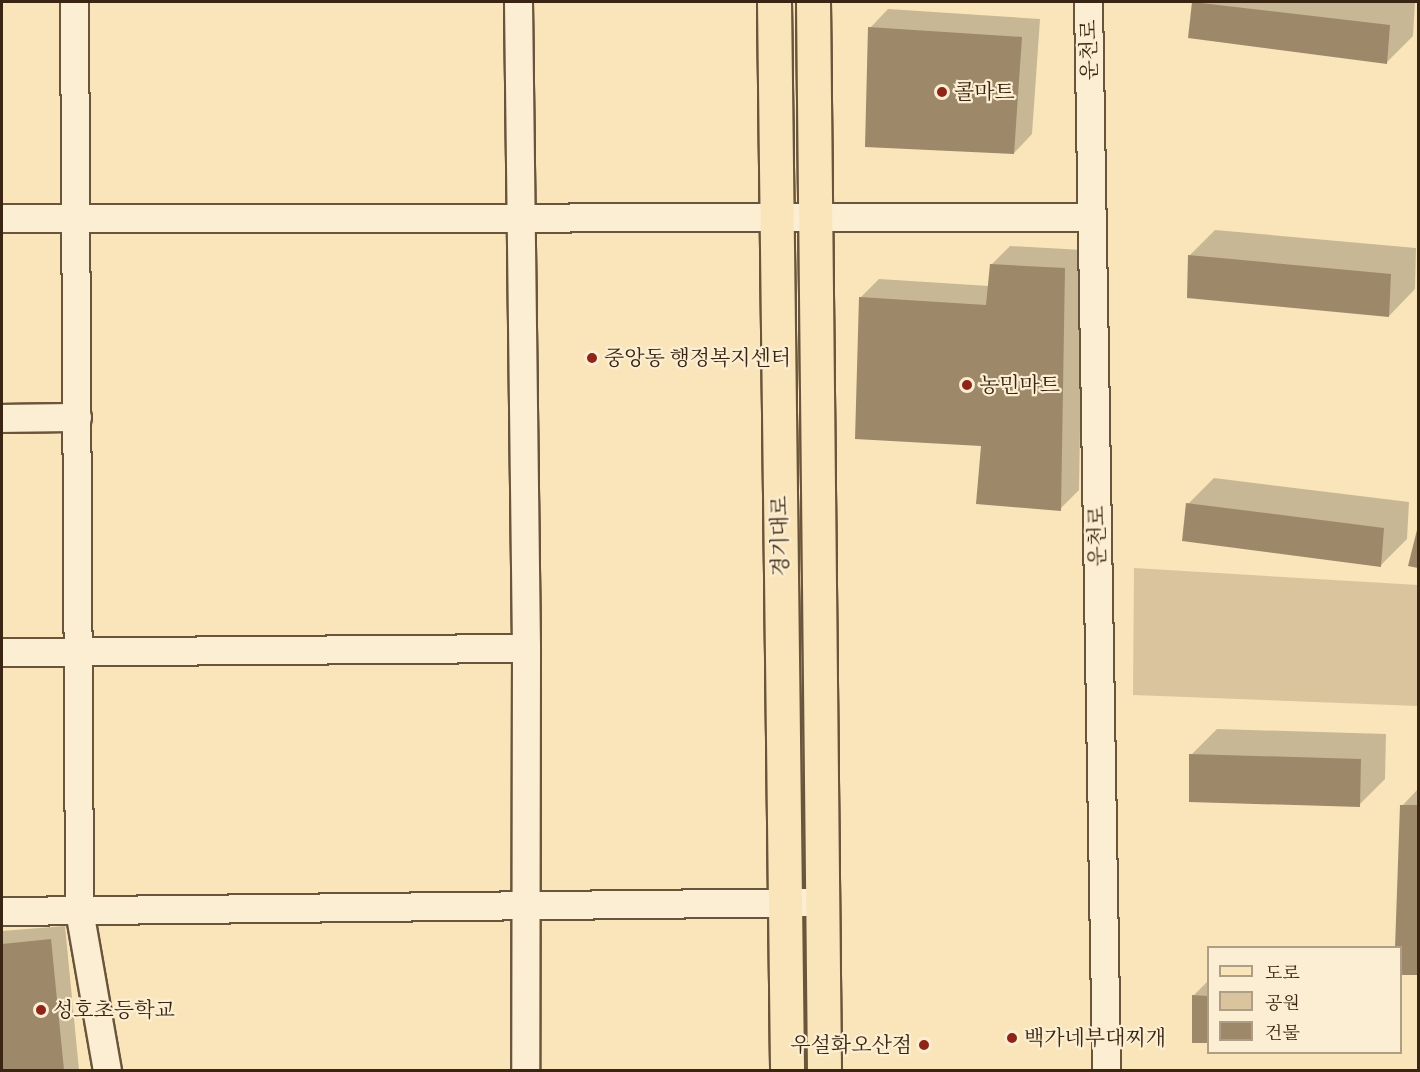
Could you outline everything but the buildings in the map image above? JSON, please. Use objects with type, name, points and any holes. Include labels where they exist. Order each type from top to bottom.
[{"type":"main road","name":"경기대로","points":[[774,2],[787,1071]]},
{"type":"main road","name":"경기대로","points":[[813,2],[824,1071]]},
{"type":"street","points":[[74,2],[79,910],[107,1071]]},
{"type":"street","points":[[518,2],[526,648],[525,1071]]},
{"type":"street","name":"운천로","points":[[1088,2],[1106,1071]]},
{"type":"street","points":[[2,218],[1091,217]]},
{"type":"street","points":[[2,418],[77,417]]},
{"type":"street","points":[[2,652],[526,648]]},
{"type":"street","points":[[2,911],[823,902]]},
{"type":"green space","points":[[1134,568],[1418,585],[1418,706],[1133,695]]},
{"type":"place","name":"콜마트","points":[[942,92]]},
{"type":"place","name":"중앙동 행정복지센터","points":[[592,358]]},
{"type":"place","name":"농민마트","points":[[967,385]]},
{"type":"place","name":"성호초등학교","points":[[41,1010]]},
{"type":"place","name":"백가네부대찌개","points":[[1012,1038]]},
{"type":"place","name":"우설화오산점","points":[[924,1045]]}]
